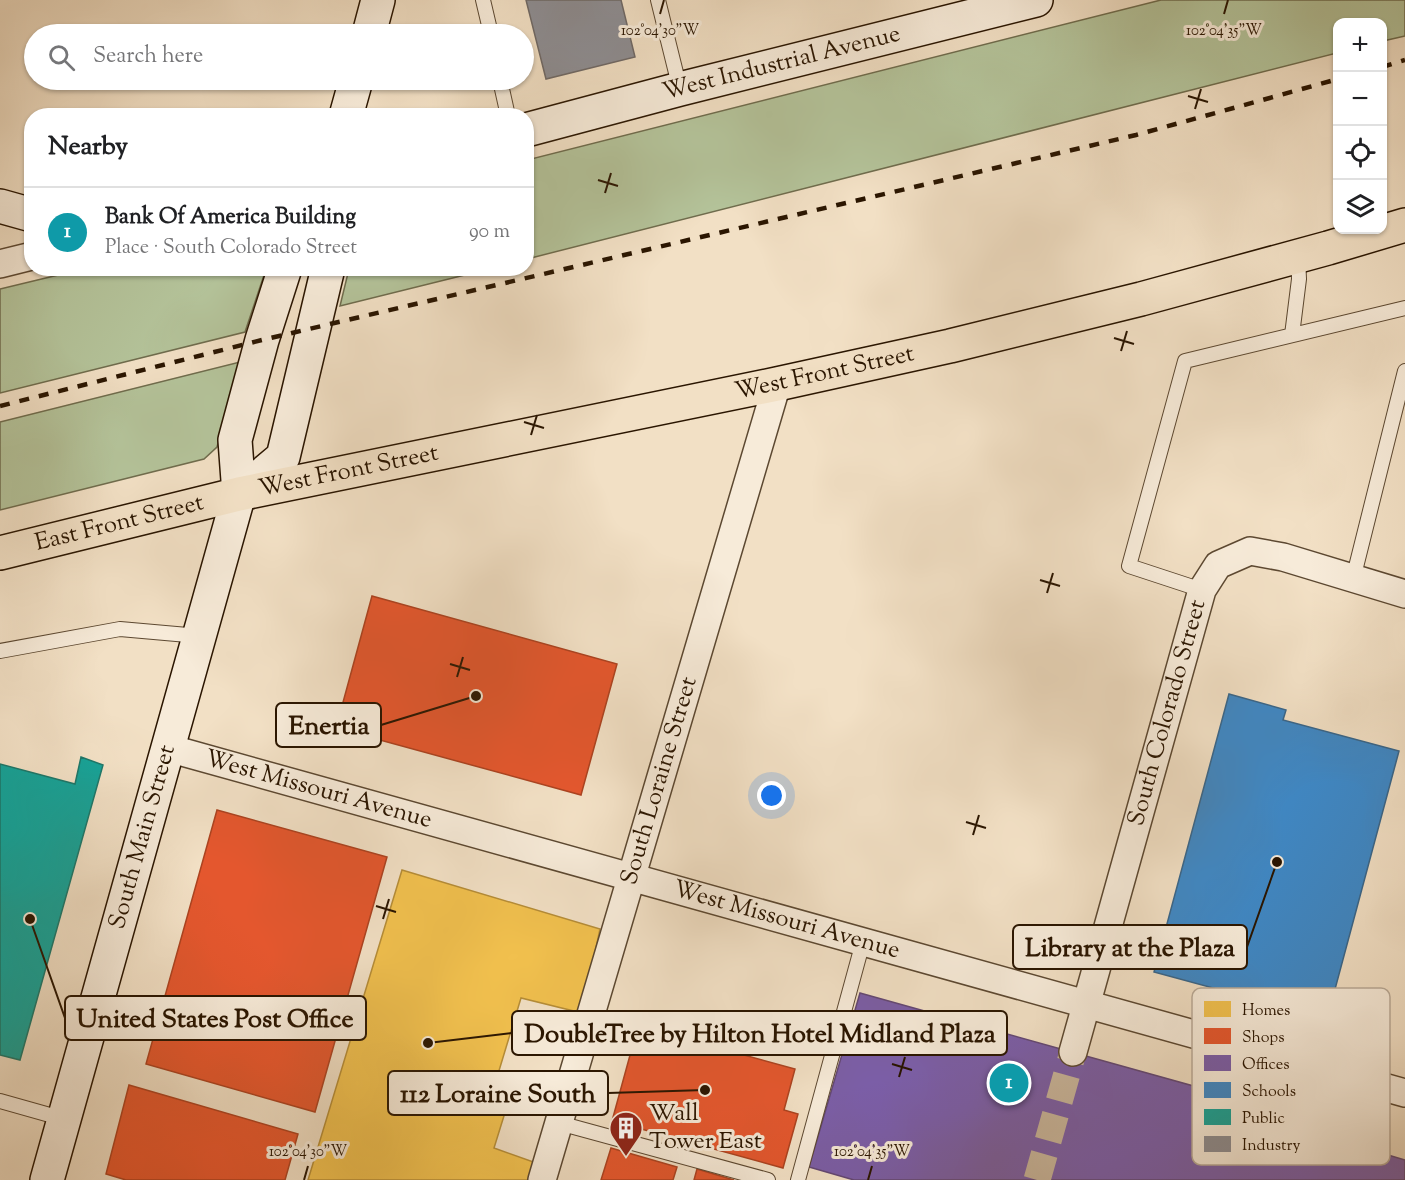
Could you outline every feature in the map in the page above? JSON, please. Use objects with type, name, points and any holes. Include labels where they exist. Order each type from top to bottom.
[{"type":"main road","name":"West Front Street","points":[[239,494],[777,384],[950,346],[1141,299],[1405,225]]},
{"type":"main road","name":"East Front Street","points":[[0,554],[239,494]]},
{"type":"street","points":[[372,24],[378,0]]},
{"type":"street","name":"West Industrial Avenue","points":[[534,128],[1036,0]]},
{"type":"street","points":[[348,108],[353,90]]},
{"type":"street","points":[[0,206],[24,213]]},
{"type":"street","points":[[0,264],[24,258]]},
{"type":"street","name":"South Main Street","points":[[47,1180],[239,494],[235,440],[262,340],[282,276]]},
{"type":"street","points":[[239,494],[283,457],[326,276]]},
{"type":"street","name":"South Loraine Street","points":[[542,1180],[777,384]]},
{"type":"street","name":"South Colorado Street","points":[[1073,1052],[1202,590],[1218,565],[1250,551],[1283,557],[1405,594]]},
{"type":"street","name":"West Missouri Avenue","points":[[168,748],[1192,1033]]},
{"type":"street","name":"West Missouri Avenue","points":[[1390,1089],[1405,1093]]},
{"type":"lane","points":[[483,0],[488,24]]},
{"type":"lane","points":[[658,0],[680,89]]},
{"type":"lane","points":[[502,90],[506,108]]},
{"type":"lane","points":[[1292,335],[1299,279],[1298,256]]},
{"type":"lane","points":[[1202,590],[1129,566],[1185,361],[1405,308]]},
{"type":"lane","points":[[1353,579],[1405,371]]},
{"type":"lane","points":[[0,651],[120,629],[199,636]]},
{"type":"lane","points":[[798,1180],[863,942]]},
{"type":"lane","points":[[0,1101],[64,1119]]},
{"type":"lane","points":[[559,1123],[768,1180]]},
{"type":"green space","points":[[1161,0],[1405,0],[1405,36],[1387,40],[1387,18],[1333,18],[1333,54],[534,257],[534,158]]},
{"type":"green space","points":[[54,276],[264,276],[245,332],[0,393],[0,289]]},
{"type":"green space","points":[[347,276],[461,276],[340,306]]},
{"type":"green space","points":[[240,362],[217,447],[204,459],[0,510],[0,422]]},
{"type":"building: Homes","points":[[402,870],[600,929],[582,1013],[521,998],[498,1074],[516,1077],[494,1148],[539,1164],[534,1180],[308,1180]]},
{"type":"building: Shops","points":[[372,596],[617,664],[581,795],[336,728]]},
{"type":"building: Shops","points":[[217,810],[387,857],[315,1112],[146,1064]]},
{"type":"building: Shops","points":[[638,1026],[795,1069],[784,1110],[798,1114],[783,1168],[612,1121]]},
{"type":"building: Shops","points":[[129,1085],[298,1134],[285,1180],[126,1180],[106,1174]]},
{"type":"building: Shops","name":"Wall Tower East","points":[[611,1148],[677,1167],[673,1180],[601,1180]]},
{"type":"building: Shops","points":[[697,1169],[734,1180],[694,1180]]},
{"type":"building: Offices","points":[[860,993],[1192,1086],[1192,1165],[1390,1165],[1390,1156],[1405,1160],[1405,1180],[854,1180],[809,1167]]},
{"type":"building: Schools","points":[[1229,694],[1286,710],[1283,720],[1399,751],[1335,988],[1213,988],[1154,972]]},
{"type":"building: Public","points":[[81,757],[103,765],[20,1060],[0,1055],[0,764],[75,784]]},
{"type":"building: Industry","points":[[526,0],[621,0],[635,57],[546,79],[534,24],[532,24]]},
{"type":"tunnel","points":[[1037,1180],[1073,1052]]},
{"type":"railway","points":[[1387,65],[1405,60]]},
{"type":"railway","points":[[0,406],[262,340],[1136,135],[1333,80]]},
{"type":"place","name":"Enertia","points":[[476,696]]},
{"type":"place","name":"Library at the Plaza","points":[[1277,862]]},
{"type":"place","name":"United States Post Office","points":[[30,919]]},
{"type":"place","name":"DoubleTree by Hilton Hotel Midland Plaza","points":[[428,1043]]},
{"type":"place","name":"Bank Of America Building","points":[[1009,1083]]},
{"type":"place","name":"112 Loraine South","points":[[705,1090]]},
{"type":"place","name":"Wall Tower East","points":[[626,1157]]}]
